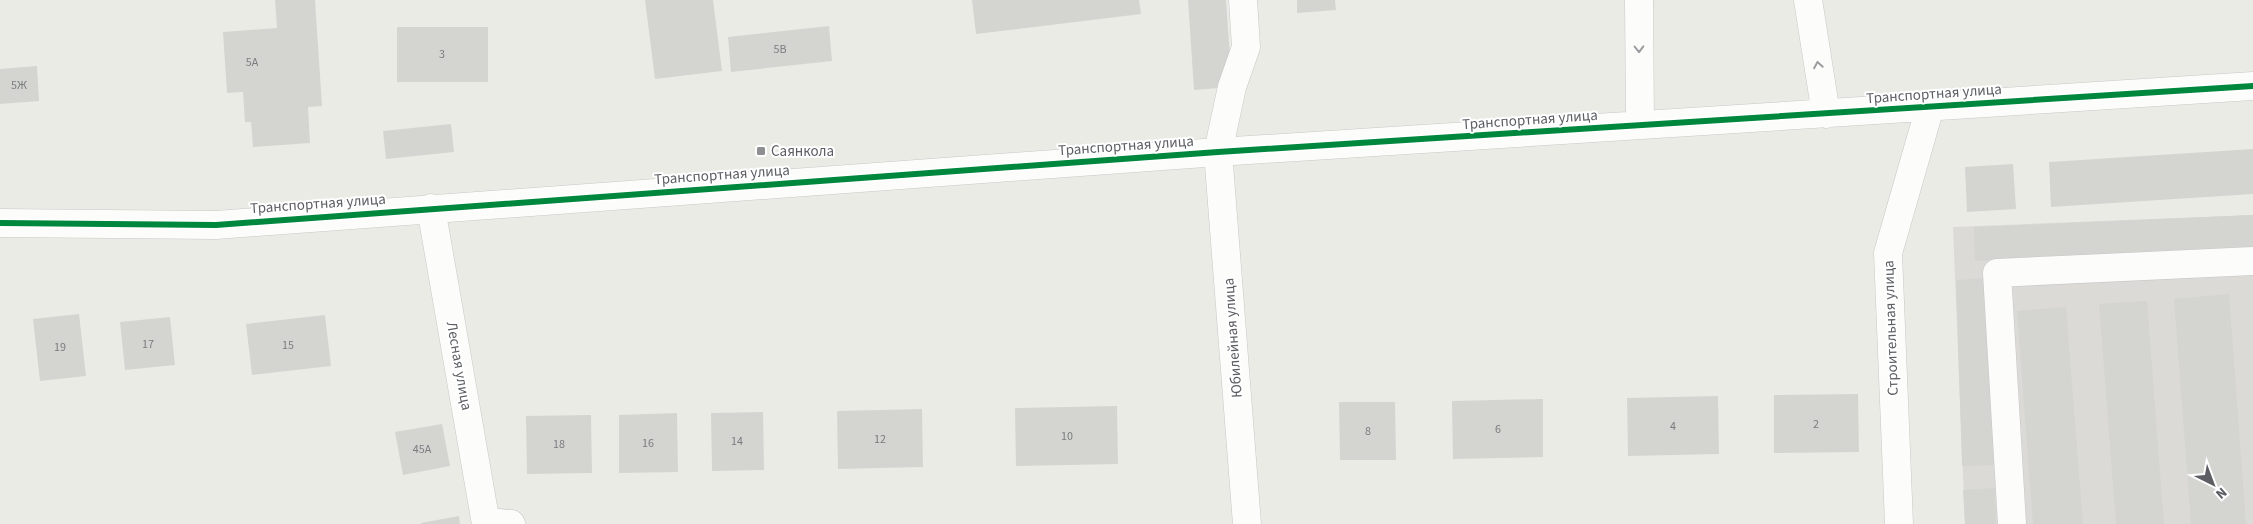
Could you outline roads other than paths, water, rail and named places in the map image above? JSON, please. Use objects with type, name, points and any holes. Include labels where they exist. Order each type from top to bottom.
[{"type":"street","name":"Юбилейная улица","points":[[1243,0],[1246,47],[1232,87],[1218,152],[1247,524]]},
{"type":"street","points":[[1639,0],[1640,126]]},
{"type":"street","points":[[1808,0],[1826,114]]},
{"type":"street","name":"Транспортная улица","points":[[0,223],[216,224],[1218,152],[2253,86]]},
{"type":"street","name":"Строительная улица","points":[[1899,524],[1888,253],[1930,107]]},
{"type":"street","name":"Лесная улица","points":[[431,208],[494,523]]},
{"type":"street","points":[[2012,524],[1997,273],[2253,261]]},
{"type":"place","name":"Саянкола","points":[[761,151]]}]
